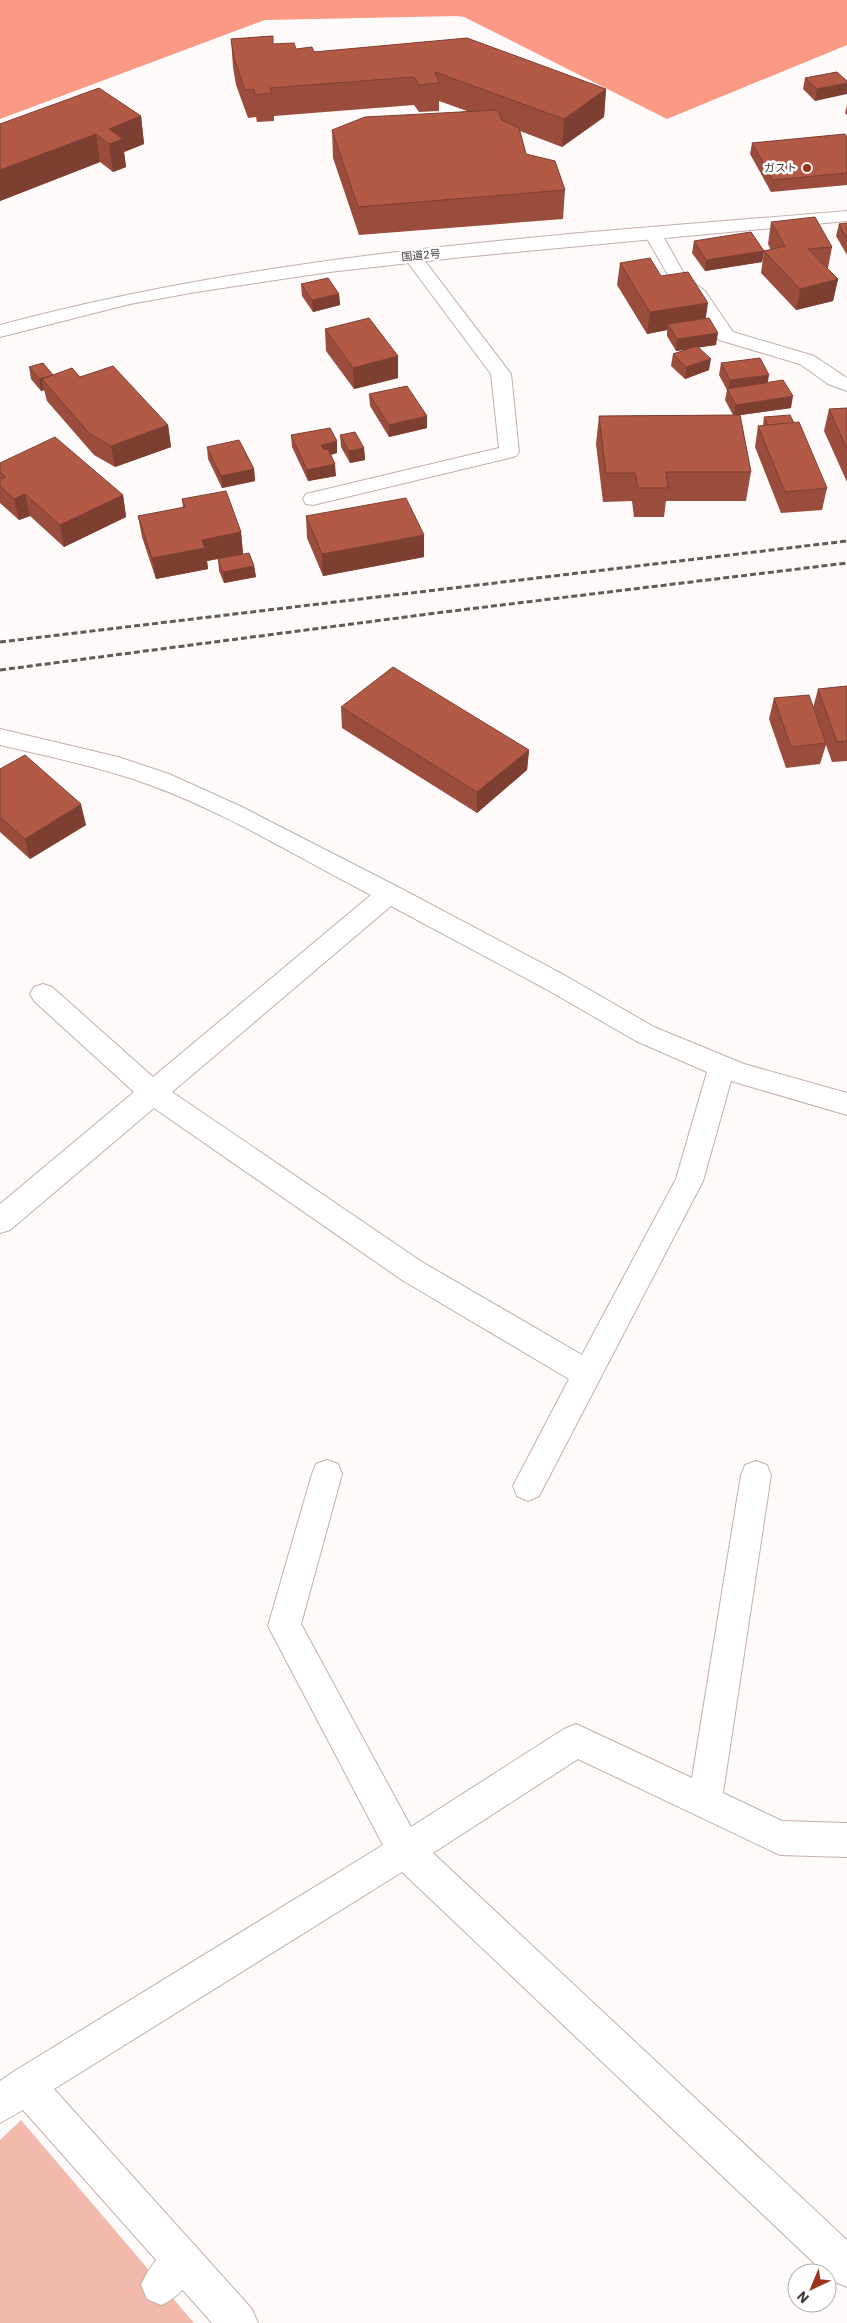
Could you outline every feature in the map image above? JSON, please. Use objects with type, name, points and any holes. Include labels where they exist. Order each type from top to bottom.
[{"type":"main road","name":"国道2号","points":[[0,331],[34,321],[187,288],[412,256],[847,216]]},
{"type":"main road","points":[[653,233],[679,280],[698,295],[726,336],[807,360],[835,380],[847,385]]},
{"type":"main road","points":[[313,499],[509,452],[501,374],[412,256]]},
{"type":"main road","points":[[0,736],[90,757],[161,780],[234,813],[389,894],[554,982],[645,1034],[722,1066],[847,1104]]},
{"type":"main road","points":[[0,1221],[389,894]]},
{"type":"main road","points":[[43,994],[153,1093],[412,1271],[587,1374]]},
{"type":"main road","points":[[528,1486],[689,1181],[722,1066]]},
{"type":"main road","points":[[327,1474],[284,1626],[405,1851],[847,2267]]},
{"type":"main road","points":[[705,1802],[756,1475]]},
{"type":"main road","points":[[238,2323],[172,2272],[13,2095],[405,1851],[576,1741],[780,1838],[847,1840]]},
{"type":"shaded area","points":[[0,0],[847,0],[847,45],[667,119],[464,17],[265,20],[0,119]]},
{"type":"shaded area","points":[[21,2120],[194,2323],[0,2323],[0,2140]]},
{"type":"building","points":[[273,36],[273,44],[294,43],[296,49],[312,47],[314,52],[467,38],[606,89],[564,119],[435,72],[439,83],[419,85],[414,77],[270,88],[272,93],[255,95],[254,89],[245,90],[234,58],[231,39]]},
{"type":"building","points":[[837,72],[847,83],[817,89],[805,78]]},
{"type":"building","points":[[99,88],[141,116],[109,129],[123,139],[109,144],[96,134],[0,170],[0,124]]},
{"type":"building","points":[[498,110],[502,120],[519,128],[526,154],[555,161],[565,190],[358,207],[332,130],[365,117]]},
{"type":"building","points":[[845,134],[847,137],[847,173],[773,180],[752,143]]},
{"type":"building","points":[[815,217],[832,247],[808,249],[838,279],[800,289],[764,251],[785,246],[771,222]]},
{"type":"building","points":[[847,223],[847,239],[839,224]]},
{"type":"building","points":[[751,232],[764,251],[706,260],[694,241]]},
{"type":"building","points":[[650,258],[661,276],[688,272],[708,303],[650,312],[620,263]]},
{"type":"building","points":[[328,278],[339,294],[312,300],[301,284]]},
{"type":"building","points":[[369,318],[398,356],[353,368],[325,329]]},
{"type":"building","points":[[709,318],[718,333],[677,339],[668,324]]},
{"type":"building","points":[[697,346],[711,359],[686,367],[673,354]]},
{"type":"building","points":[[760,358],[769,375],[730,380],[721,363]]},
{"type":"building","points":[[43,363],[53,375],[39,379],[29,367]]},
{"type":"building","points":[[113,366],[168,425],[111,446],[90,434],[42,379],[72,368],[80,377]]},
{"type":"building","points":[[783,380],[793,396],[736,405],[727,389]]},
{"type":"building","points":[[407,386],[427,416],[389,425],[369,394]]},
{"type":"building","points":[[847,408],[847,449],[829,409]]},
{"type":"building","points":[[740,415],[751,472],[666,472],[668,488],[638,488],[635,473],[606,473],[599,416]]},
{"type":"building","points":[[790,415],[794,423],[768,425],[764,417]]},
{"type":"building","points":[[799,422],[827,488],[785,492],[758,426]]},
{"type":"building","points":[[330,428],[337,441],[321,445],[324,450],[328,449],[335,464],[307,470],[291,435]]},
{"type":"building","points":[[355,432],[364,448],[349,451],[340,435]]},
{"type":"building","points":[[55,437],[123,495],[60,525],[25,494],[14,499],[0,486],[0,479],[6,477],[0,472],[0,463]]},
{"type":"building","points":[[239,440],[254,469],[221,476],[207,447]]},
{"type":"building","points":[[226,491],[241,532],[202,540],[205,548],[152,558],[138,516],[185,507],[182,499]]},
{"type":"building","points":[[406,498],[424,535],[322,554],[306,516]]},
{"type":"building","points":[[249,553],[254,566],[223,572],[218,559]]},
{"type":"building","points":[[393,667],[529,750],[477,792],[341,707]]},
{"type":"building","points":[[847,686],[847,741],[837,742],[818,689]]},
{"type":"building","points":[[809,695],[826,743],[791,747],[774,698]]},
{"type":"building","points":[[25,755],[81,804],[25,839],[0,817],[0,769]]},
{"type":"railway","points":[[0,642],[847,541]]},
{"type":"railway","points":[[0,670],[444,612],[847,563]]},
{"type":"place","name":"ガスト","points":[[807,168]]}]
